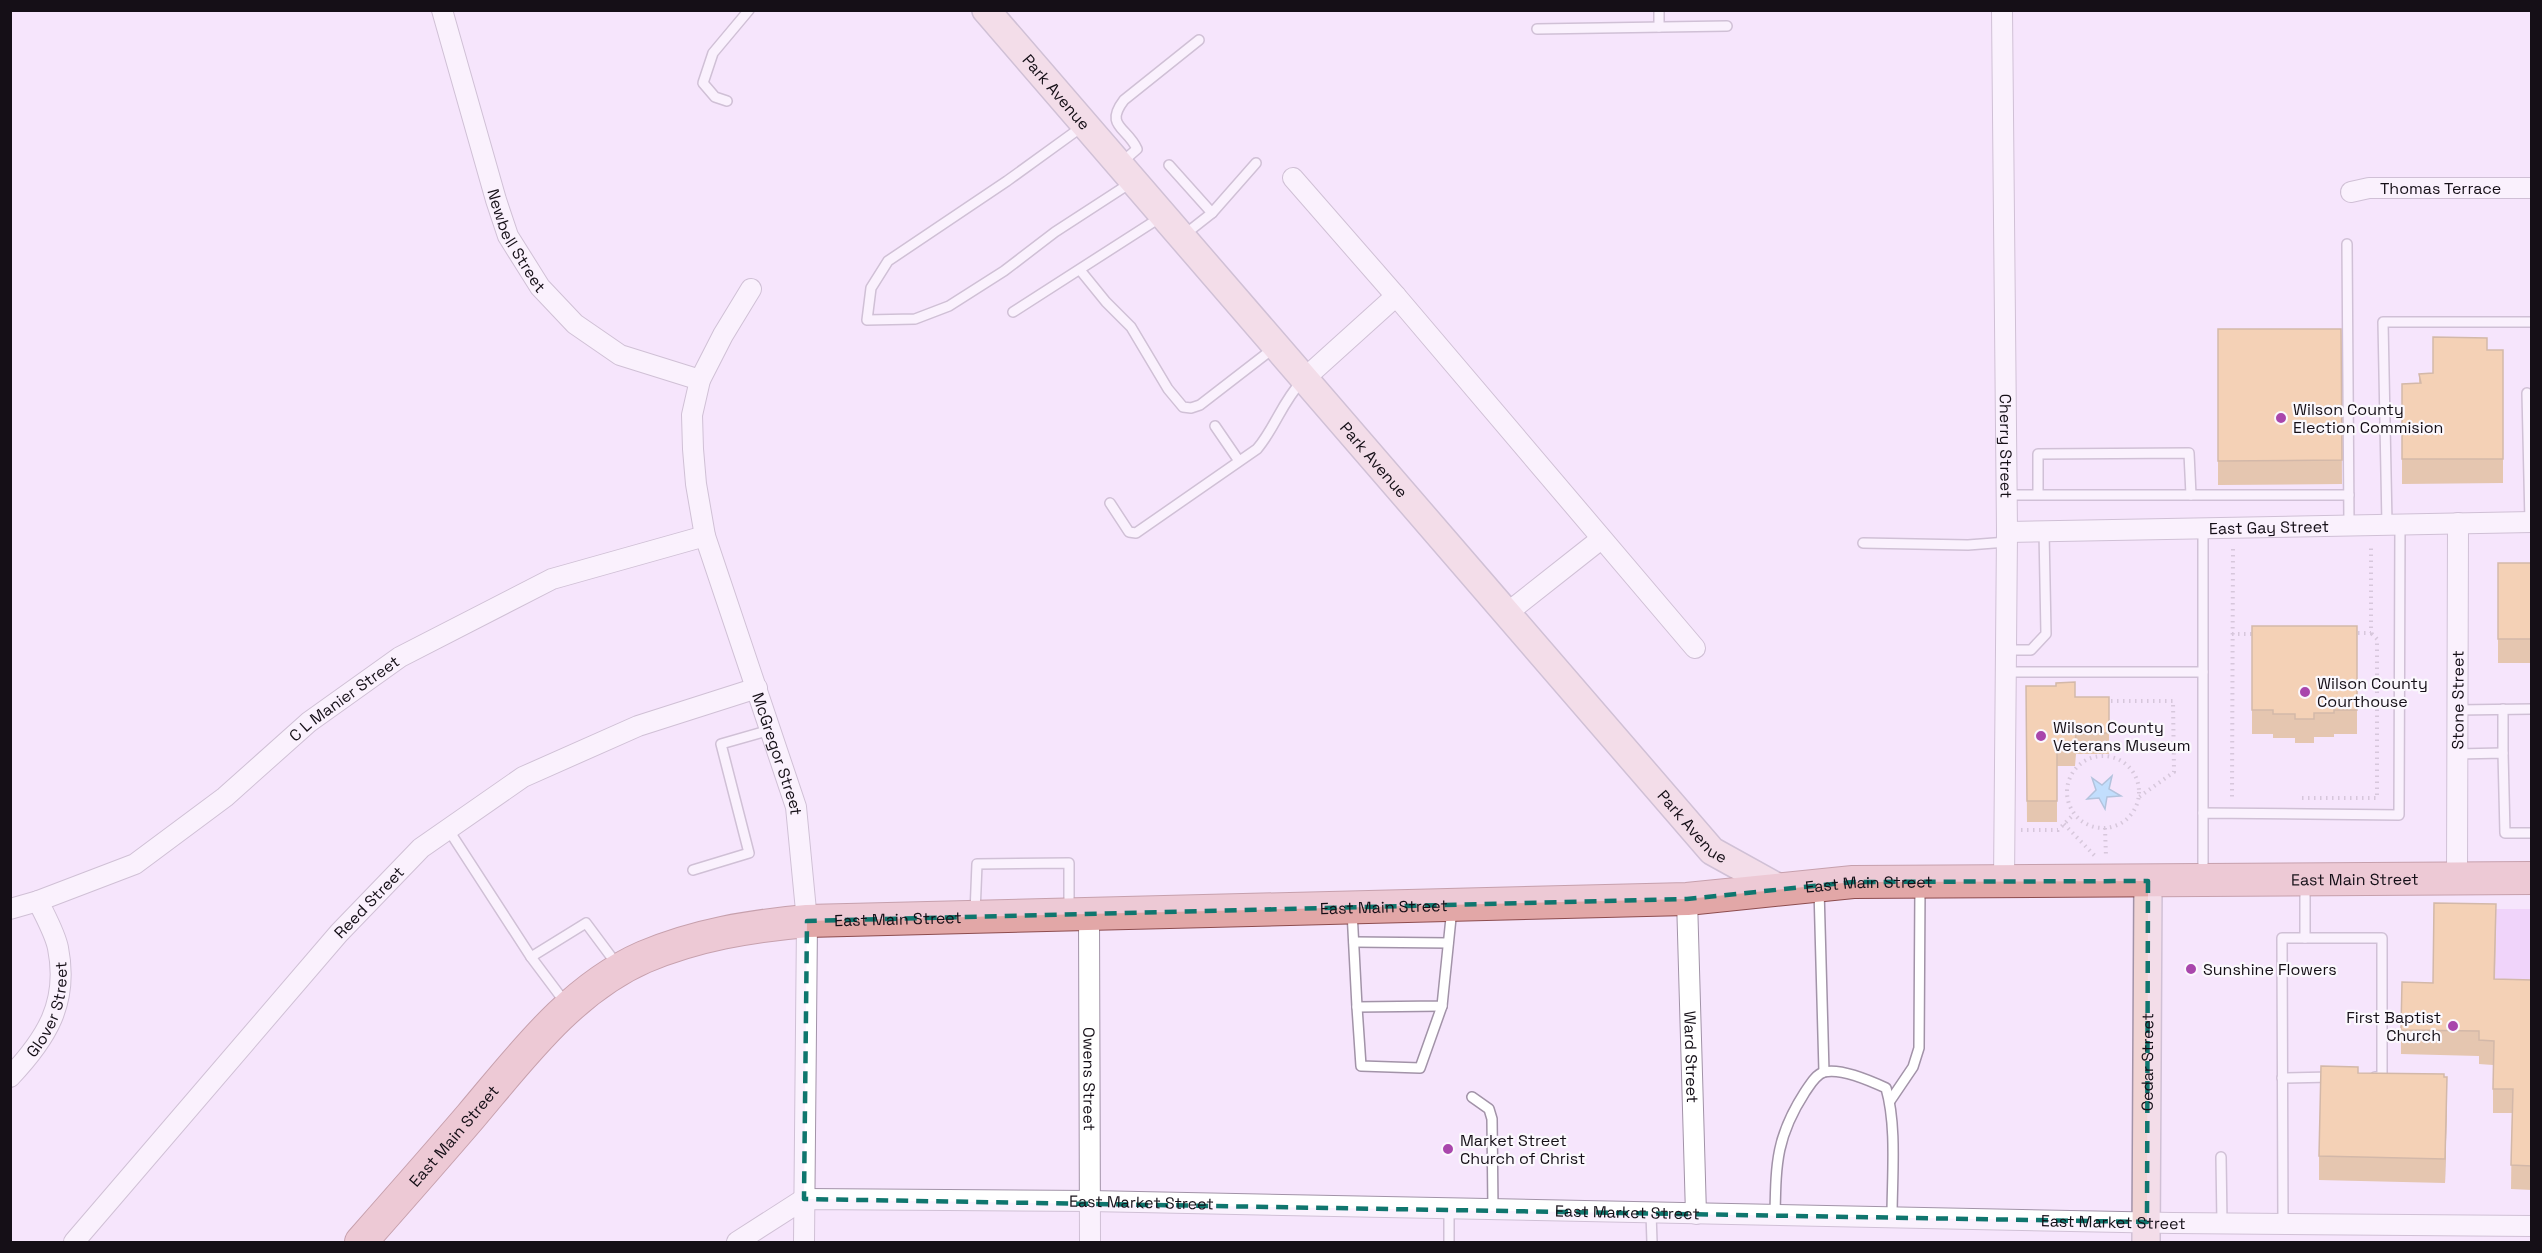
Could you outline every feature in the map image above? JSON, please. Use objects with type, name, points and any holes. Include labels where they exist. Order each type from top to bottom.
[{"type":"main road","name":"East Main Street","points":[[361,1242],[525,1052],[569,1007],[642,958],[678,944],[721,932],[807,921],[1687,899],[1779,888],[1920,881],[2532,878]]},
{"type":"street","name":"Newbell Street","points":[[441,10],[508,236],[540,287],[575,324],[620,355],[700,380]]},
{"type":"street","name":"Park Avenue","points":[[986,10],[1712,851],[1779,888]]},
{"type":"street","name":"Cherry Street","points":[[2002,10],[2007,537],[2004,882]]},
{"type":"street","points":[[1293,178],[1695,648]]},
{"type":"street","name":"Thomas Terrace","points":[[2351,192],[2369,188],[2532,188]]},
{"type":"street","name":"McGregor Street","points":[[751,289],[723,335],[700,380],[692,415],[693,449],[696,484],[705,536],[796,807],[807,921],[804,1242]]},
{"type":"street","points":[[1304,379],[1396,296]]},
{"type":"street","name":"East Gay Street","points":[[2007,537],[2044,531],[2531,522]]},
{"type":"street","name":"Stone Street","points":[[2457,878],[2458,523]]},
{"type":"street","name":"C L Manier Street","points":[[10,909],[38,901],[135,864],[225,797],[309,722],[400,657],[552,579],[705,536]]},
{"type":"street","points":[[1506,614],[1601,539]]},
{"type":"street","name":"Reed Street","points":[[74,1242],[339,933],[421,848],[523,777],[638,726],[757,688]]},
{"type":"street","name":"Cedar Street","points":[[2147,1232],[2148,881]]},
{"type":"street","name":"Ward Street","points":[[1687,899],[1696,1214]]},
{"type":"street","name":"Glover Street","points":[[10,1077],[33,1052],[54,1018],[61,988],[58,947],[38,901]]},
{"type":"street","name":"Owens Street","points":[[1079,915],[1090,1242]]},
{"type":"street","points":[[737,1242],[804,1199]]},
{"type":"street","name":"East Market Street","points":[[804,1199],[1090,1201],[1892,1217],[2147,1232],[2222,1223],[2532,1227]]},
{"type":"lane","points":[[727,101],[715,97],[703,83],[714,53],[749,10]]},
{"type":"lane","points":[[1659,10],[1659,27]]},
{"type":"lane","points":[[1537,29],[1727,26]]},
{"type":"lane","points":[[1084,125],[1007,181],[888,261],[871,288],[867,320],[915,319],[949,306],[1004,272],[1126,173],[1137,149],[1119,126],[1116,111],[1124,100],[1199,40]]},
{"type":"lane","points":[[1182,237],[1212,213],[1256,163]]},
{"type":"lane","points":[[1169,165],[1212,213]]},
{"type":"lane","points":[[1013,312],[1163,216]]},
{"type":"lane","points":[[2347,244],[2349,524]]},
{"type":"lane","points":[[1080,270],[1106,302],[1131,327],[1168,389],[1183,406],[1191,408],[1200,405],[1276,346]]},
{"type":"lane","points":[[2203,813],[2399,814],[2393,523],[2383,322],[2532,322]]},
{"type":"lane","points":[[1110,503],[1129,532],[1136,533],[1257,449],[1268,436],[1288,395],[1304,379]]},
{"type":"lane","points":[[2528,393],[2531,522]]},
{"type":"lane","points":[[1215,426],[1239,461]]},
{"type":"lane","points":[[2038,494],[2038,454],[2189,453],[2191,495]]},
{"type":"lane","points":[[2006,495],[2349,495]]},
{"type":"lane","points":[[2203,527],[2203,881]]},
{"type":"lane","points":[[2005,650],[2031,650],[2046,634],[2044,531]]},
{"type":"lane","points":[[1863,543],[1968,545],[2007,537]]},
{"type":"lane","points":[[2005,672],[2203,672]]},
{"type":"lane","points":[[2457,710],[2532,709]]},
{"type":"lane","points":[[2503,710],[2505,833],[2532,833]]},
{"type":"lane","points":[[693,870],[749,853],[721,744],[770,729]]},
{"type":"lane","points":[[2457,754],[2503,753]]},
{"type":"lane","points":[[448,829],[531,957],[569,1007]]},
{"type":"lane","points":[[975,918],[977,864],[1069,863],[1079,915]]},
{"type":"lane","points":[[2305,879],[2306,938]]},
{"type":"lane","points":[[1890,1101],[1913,1067],[1919,1048],[1920,881]]},
{"type":"lane","points":[[1819,885],[1824,1072]]},
{"type":"lane","points":[[1352,908],[1362,1066],[1420,1068],[1442,1006],[1452,906]]},
{"type":"lane","points":[[531,957],[586,923],[621,971]]},
{"type":"lane","points":[[2283,1224],[2282,938],[2382,938],[2382,1077],[2360,1077]]},
{"type":"lane","points":[[1354,942],[1448,943]]},
{"type":"lane","points":[[1357,1007],[1442,1006]]},
{"type":"lane","points":[[1775,1215],[1775,1182],[1780,1142],[1789,1117],[1815,1078],[1824,1072],[1848,1074],[1886,1088],[1890,1101],[1892,1217]]},
{"type":"lane","points":[[2282,1077],[2337,1077]]},
{"type":"lane","points":[[1472,1097],[1489,1109],[1492,1119],[1492,1210]]},
{"type":"lane","points":[[2221,1157],[2222,1223]]},
{"type":"lane","points":[[1449,1209],[1449,1242]]},
{"type":"lane","points":[[1651,1213],[1652,1242]]},
{"type":"path","points":[[2299,798],[2377,798],[2377,639],[2371,633],[2371,548]]},
{"type":"path","points":[[2232,549],[2232,798],[2243,798]]},
{"type":"path","points":[[2232,634],[2256,633]]},
{"type":"path","points":[[2348,633],[2371,633]]},
{"type":"path","points":[[2097,701],[2173,701],[2174,772],[2139,797]]},
{"type":"path","points":[[2107,756],[2129,767],[2136,777],[2139,797],[2133,813],[2126,821],[2105,828],[2092,827],[2082,822],[2074,814],[2067,792],[2068,781],[2083,762],[2094,757],[2107,756]]},
{"type":"path","points":[[2016,830],[2058,830],[2074,814]]},
{"type":"path","points":[[2064,824],[2096,857]]},
{"type":"path","points":[[2105,828],[2106,857]]},
{"type":"highlighted area","points":[[2148,881],[2147,1222],[804,1199],[807,921],[1687,899],[1853,882]]},
{"type":"shaded area","points":[[2490,909],[2531,909],[2531,1003],[2494,1002],[2496,928]]},
{"type":"water","points":[[2112,776],[2109,789],[2121,796],[2107,797],[2105,809],[2099,798],[2087,799],[2096,790],[2092,778],[2102,785]]},
{"type":"building","name":"Wilson County Election Commision","points":[[2218,329],[2341,329],[2342,460],[2218,461]]},
{"type":"building","points":[[2433,337],[2487,338],[2487,350],[2503,350],[2503,459],[2402,459],[2402,384],[2421,383],[2419,374],[2433,373]]},
{"type":"building","points":[[2498,563],[2532,563],[2532,639],[2498,639]]},
{"type":"building","name":"Wilson County Courthouse","points":[[2252,626],[2357,626],[2357,710],[2334,710],[2334,713],[2314,713],[2314,719],[2295,719],[2295,714],[2273,714],[2273,710],[2252,710]]},
{"type":"building","points":[[2075,682],[2075,697],[2109,697],[2109,733],[2076,733],[2075,745],[2057,745],[2057,801],[2027,801],[2026,686],[2056,686],[2056,683]]},
{"type":"building","points":[[2434,903],[2496,904],[2494,979],[2532,980],[2532,1166],[2511,1165],[2513,1089],[2493,1089],[2494,1041],[2479,1040],[2479,1031],[2401,1030],[2402,982],[2433,983]]},
{"type":"building","points":[[2321,1066],[2358,1067],[2358,1073],[2444,1074],[2444,1077],[2447,1077],[2445,1159],[2319,1156]]},
{"type":"place","name":"Wilson County Election Commision","points":[[2281,418]]},
{"type":"place","name":"Wilson County Courthouse","points":[[2305,692]]},
{"type":"place","name":"Wilson County Veterans Museum","points":[[2041,736]]},
{"type":"place","name":"Sunshine Flowers","points":[[2191,969]]},
{"type":"place","name":"First Baptist Church","points":[[2453,1026]]},
{"type":"place","name":"Market Street Church of Christ","points":[[1448,1149]]}]
